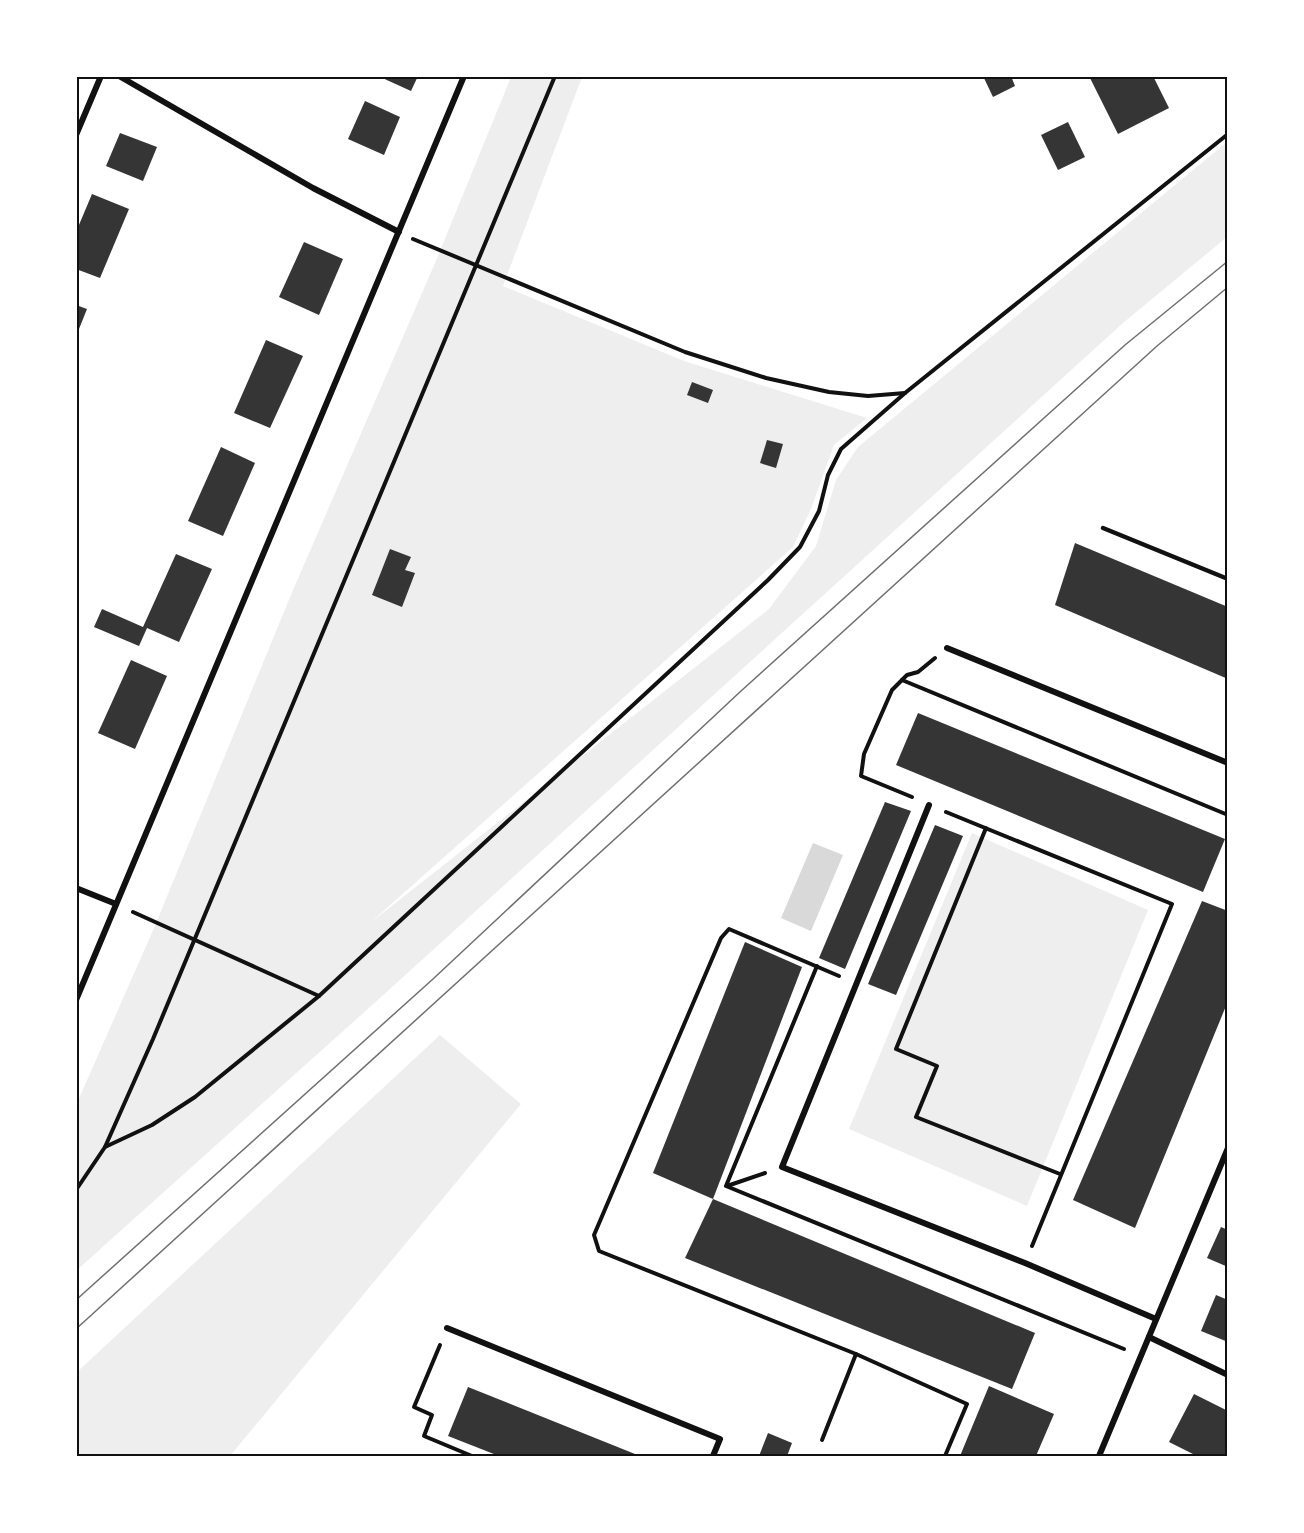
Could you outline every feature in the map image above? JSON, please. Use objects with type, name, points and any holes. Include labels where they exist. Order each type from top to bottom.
[{"type":"street","points":[[76,135],[101,76]]},
{"type":"street","points":[[119,76],[303,183],[399,232]]},
{"type":"street","points":[[76,1000],[464,76]]},
{"type":"street","points":[[947,648],[1227,763]]},
{"type":"street","points":[[929,805],[782,1167],[1025,1263],[1156,1319]]},
{"type":"street","points":[[76,888],[116,904]]},
{"type":"street","points":[[1099,1456],[1227,1148]]},
{"type":"street","points":[[447,1328],[720,1439],[713,1456]]},
{"type":"street","points":[[1149,1337],[1227,1375]]},
{"type":"lane","points":[[1103,528],[1227,579]]},
{"type":"path","points":[[76,1190],[105,1147],[196,939],[314,652],[478,266],[555,76]]},
{"type":"path","points":[[105,1147],[152,1125],[195,1097],[319,996],[800,547],[819,511],[828,474],[841,449],[905,393],[1227,134]]},
{"type":"path","points":[[399,232],[685,352],[766,378],[858,395],[905,393]]},
{"type":"path","points":[[947,648],[918,672],[906,675],[892,690],[864,754],[861,776],[1172,904],[1025,1263]]},
{"type":"path","points":[[902,680],[1227,815]]},
{"type":"path","points":[[986,828],[896,1049],[937,1066],[916,1117],[1060,1174]]},
{"type":"path","points":[[116,904],[319,996]]},
{"type":"path","points":[[857,983],[729,929],[721,938],[594,1235],[599,1251],[856,1354],[967,1404],[945,1456]]},
{"type":"path","points":[[726,1186],[782,1167]]},
{"type":"path","points":[[447,1328],[414,1407],[432,1415],[424,1436],[472,1456]]},
{"type":"path","points":[[822,1440],[856,1354]]},
{"type":"shaded area","points":[[511,77],[582,77],[503,286],[684,361],[867,418],[834,445],[811,509],[793,547],[370,923],[769,609],[816,546],[836,480],[858,447],[1227,142],[1227,237],[1123,323],[77,1270],[77,1103],[154,928],[293,590],[435,263]]},
{"type":"shaded area","points":[[972,833],[1148,910],[1027,1206],[849,1129]]},
{"type":"shaded area","points":[[813,843],[843,855],[811,931],[781,918]]},
{"type":"shaded area","points":[[440,1035],[521,1104],[230,1456],[77,1456],[77,1372]]},
{"type":"building","points":[[378,76],[418,76],[411,91]]},
{"type":"building","points":[[983,76],[1011,76],[1015,86],[993,97]]},
{"type":"building","points":[[1089,76],[1153,76],[1169,108],[1118,134]]},
{"type":"building","points":[[365,101],[400,117],[384,155],[348,139]]},
{"type":"building","points":[[1068,122],[1085,157],[1058,170],[1041,135]]},
{"type":"building","points":[[120,133],[157,147],[143,181],[106,166]]},
{"type":"building","points":[[92,194],[129,209],[100,278],[76,269],[76,232]]},
{"type":"building","points":[[304,242],[343,259],[319,315],[279,297]]},
{"type":"building","points":[[76,305],[87,309],[77,334],[76,334]]},
{"type":"building","points":[[266,340],[303,356],[270,428],[234,413]]},
{"type":"building","points":[[692,382],[713,390],[708,403],[687,395]]},
{"type":"building","points":[[767,440],[783,444],[776,468],[760,463]]},
{"type":"building","points":[[221,447],[255,463],[223,536],[188,521]]},
{"type":"building","points":[[1075,543],[1228,607],[1228,679],[1055,605]]},
{"type":"building","points":[[390,549],[411,557],[405,570],[415,573],[402,607],[372,595]]},
{"type":"building","points":[[176,554],[212,569],[179,642],[147,628],[139,646],[94,627],[102,609],[143,627]]},
{"type":"building","points":[[131,660],[167,676],[135,749],[98,733]]},
{"type":"building","points":[[918,713],[1225,839],[1203,892],[896,765]]},
{"type":"building","points":[[885,802],[911,811],[845,969],[819,958]]},
{"type":"building","points":[[935,825],[963,836],[896,995],[868,984]]},
{"type":"building","points":[[1202,901],[1228,911],[1228,1001],[1135,1228],[1073,1200]]},
{"type":"building","points":[[745,942],[802,967],[713,1199],[653,1173]]},
{"type":"building","points":[[713,1199],[1035,1333],[1012,1389],[685,1258]]},
{"type":"building","points":[[1221,1227],[1228,1230],[1228,1267],[1207,1258]]},
{"type":"building","points":[[1216,1295],[1228,1300],[1228,1342],[1201,1331]]},
{"type":"building","points":[[989,1386],[1054,1414],[1036,1456],[960,1456]]},
{"type":"building","points":[[468,1387],[640,1456],[499,1456],[448,1436]]},
{"type":"building","points":[[1194,1394],[1228,1411],[1228,1456],[1197,1456],[1169,1442]]},
{"type":"building","points":[[768,1433],[792,1443],[787,1456],[759,1456]]},
{"type":"tram line","points":[[76,1300],[433,979],[741,691],[1125,345],[1228,261]]},
{"type":"tram line","points":[[76,1329],[1157,346],[1228,287]]}]
